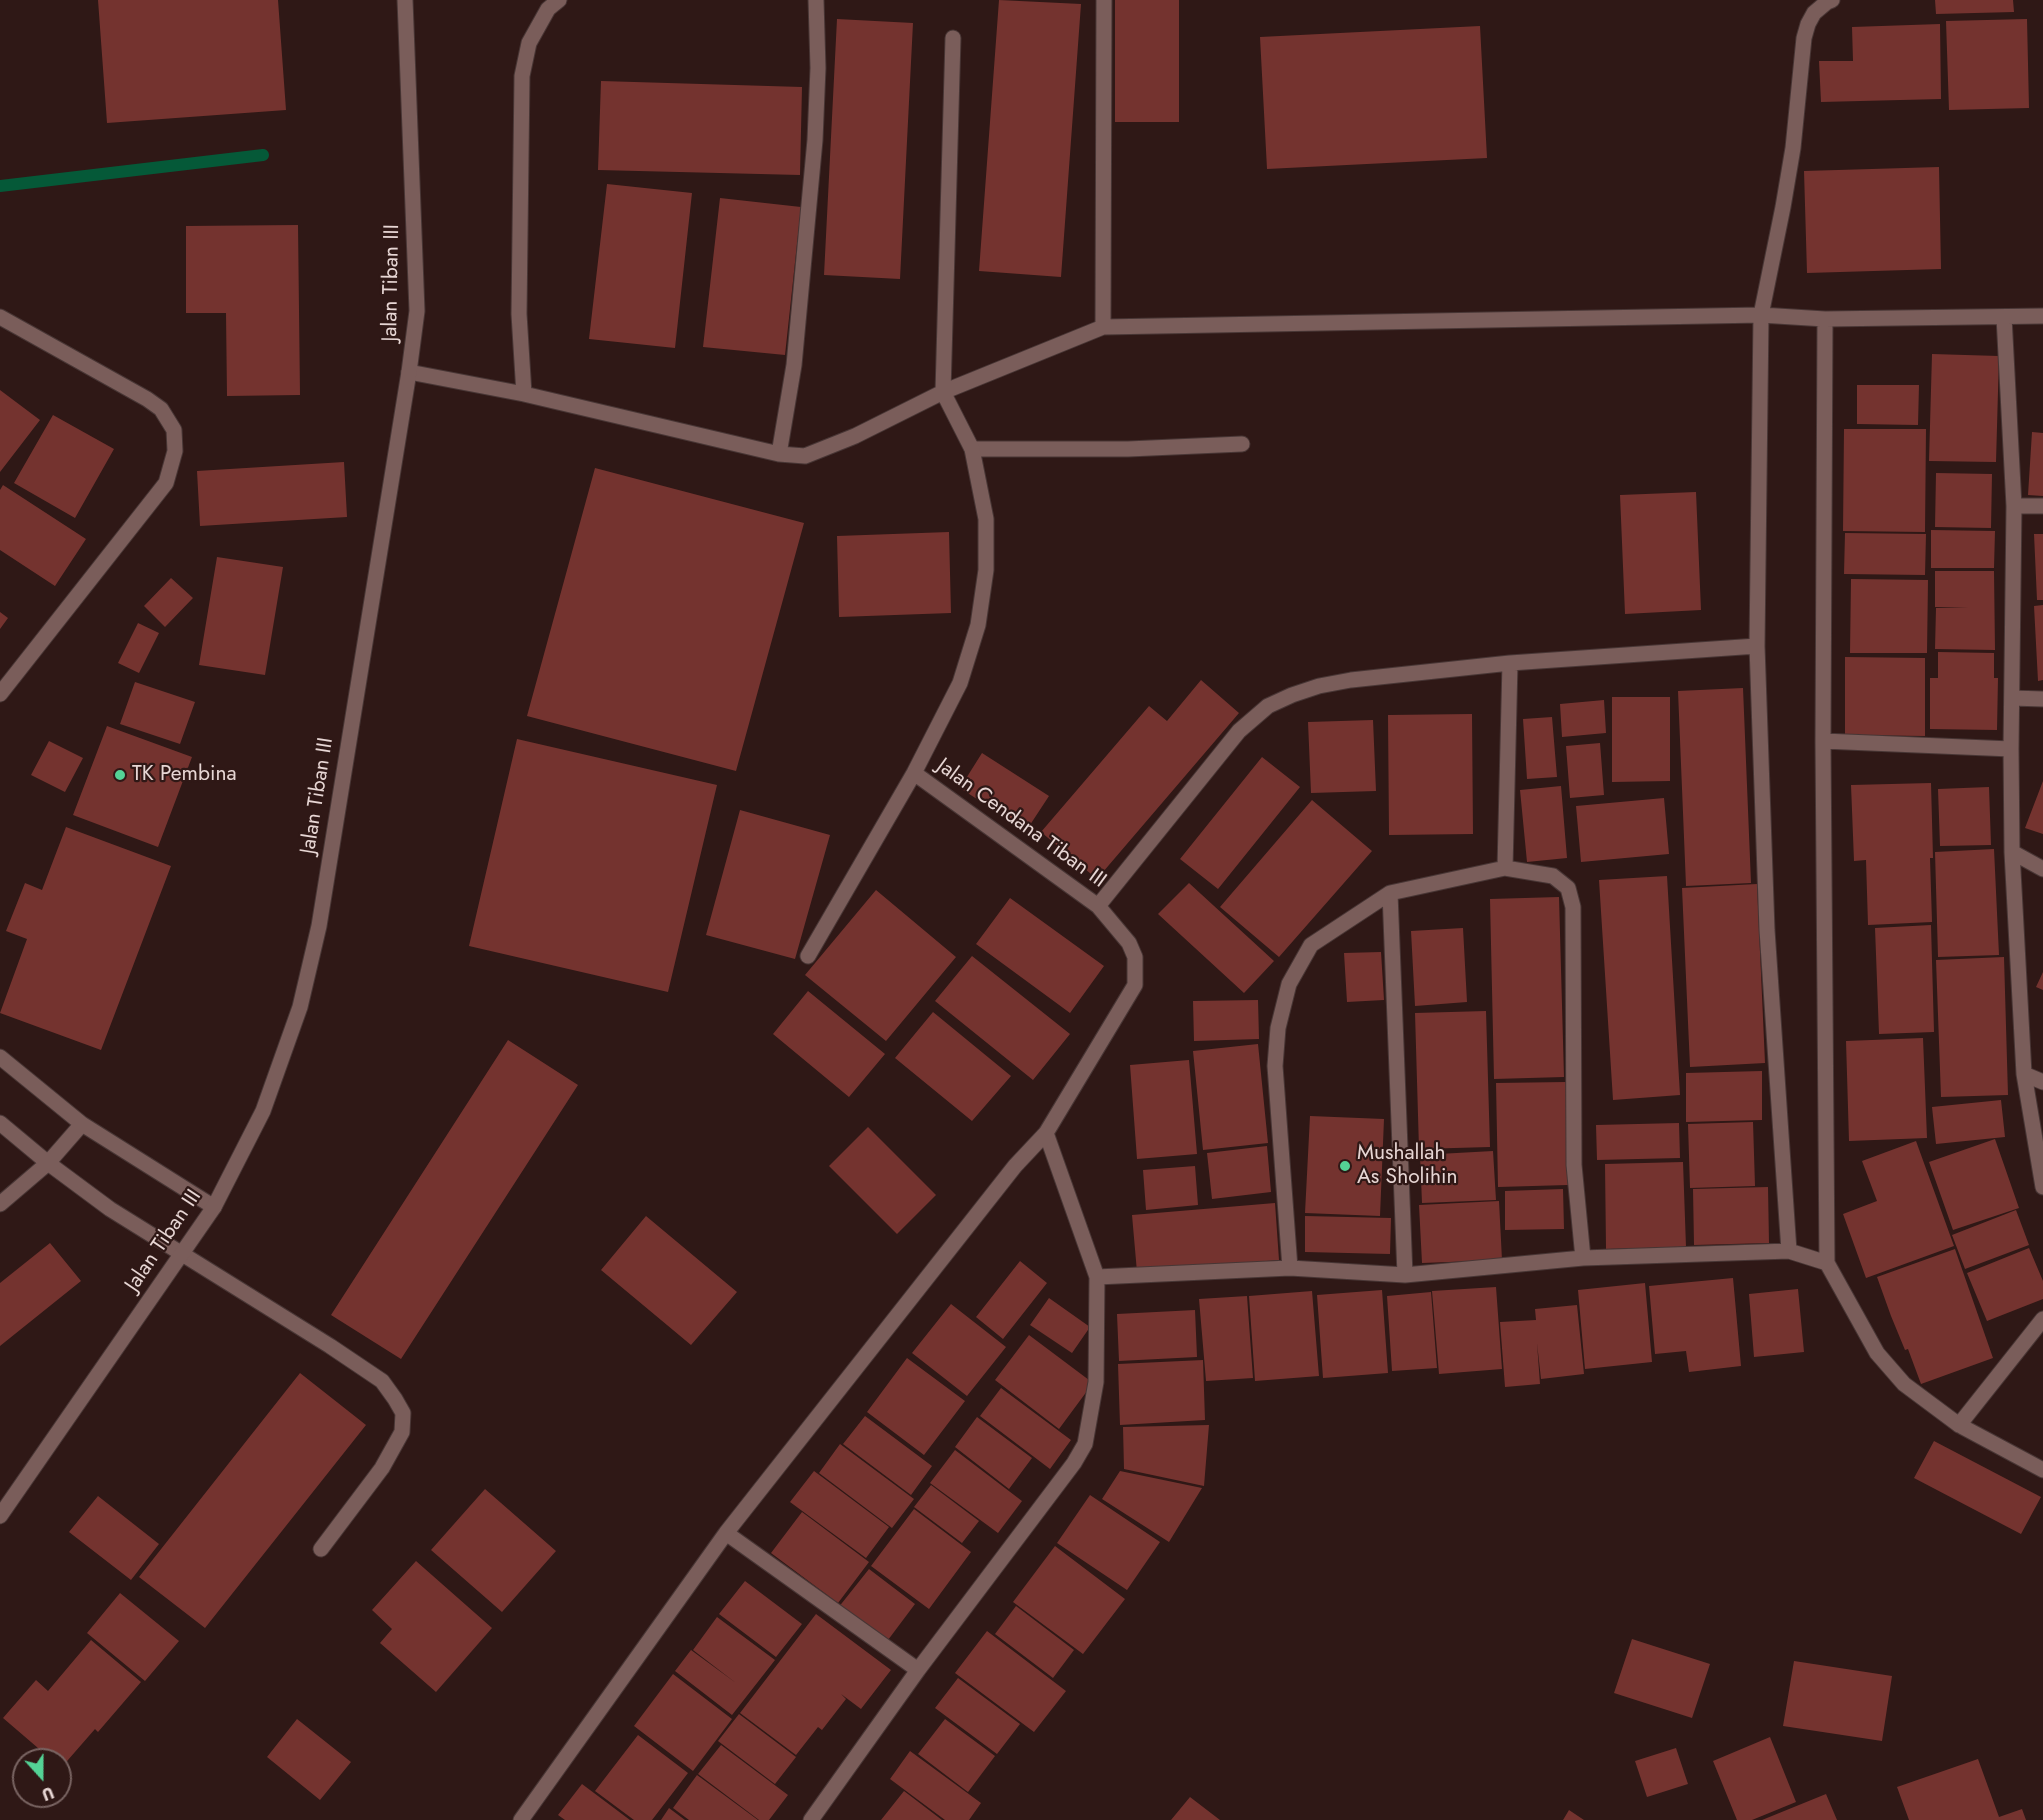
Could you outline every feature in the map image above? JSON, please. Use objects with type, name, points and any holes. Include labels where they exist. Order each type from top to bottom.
[{"type":"street","name":"Jalan Tiban III","points":[[0,1516],[214,1207],[263,1111],[300,1007],[319,926],[417,311],[405,0]]},
{"type":"street","points":[[524,394],[519,314],[522,76],[529,43],[548,9],[559,0]]},
{"type":"street","points":[[778,454],[794,365],[815,140],[818,68],[816,0]]},
{"type":"street","points":[[1103,327],[1104,0]]},
{"type":"street","points":[[1789,1251],[1767,930],[1757,646],[1761,315],[1789,171],[1804,38],[1814,13],[1832,0]]},
{"type":"street","points":[[944,392],[953,38]]},
{"type":"street","points":[[409,372],[524,394],[778,454],[805,456],[855,436],[944,392],[1103,327],[1761,315],[1825,319],[2043,316]]},
{"type":"street","points":[[0,317],[161,409],[174,430],[175,451],[166,483],[0,694]]},
{"type":"street","points":[[2004,317],[2014,506],[2012,852],[2024,1074],[2043,1187]]},
{"type":"street","points":[[1825,319],[1823,741],[1827,1263],[1877,1353],[1904,1384],[1959,1425],[2043,1470]]},
{"type":"street","name":"Jalan Cendana Tiban III","points":[[521,1820],[726,1533],[1007,1175],[1046,1133],[1136,985],[1135,957],[1129,943],[1098,906],[914,773],[960,684],[978,625],[986,570],[986,519],[972,449],[944,392]]},
{"type":"street","points":[[972,449],[1128,449],[1242,444]]},
{"type":"street","points":[[2014,506],[2043,506]]},
{"type":"street","points":[[1098,906],[1239,731],[1268,706],[1319,686],[1351,680],[1510,663],[1757,646]]},
{"type":"street","points":[[1505,868],[1510,663]]},
{"type":"street","points":[[2012,698],[2043,699]]},
{"type":"street","points":[[1823,741],[2011,749]]},
{"type":"street","points":[[808,956],[914,773]]},
{"type":"street","points":[[2012,852],[2043,869]]},
{"type":"street","points":[[1290,1268],[1275,1066],[1278,1028],[1289,984],[1311,945],[1390,892],[1505,868],[1552,876],[1568,888],[1573,907],[1574,1165],[1583,1258]]},
{"type":"street","points":[[1390,892],[1405,1275]]},
{"type":"street","points":[[0,1057],[82,1124],[214,1207]]},
{"type":"street","points":[[2024,1074],[2043,1082]]},
{"type":"street","points":[[0,1123],[48,1164],[110,1209],[381,1381],[403,1413],[402,1432],[382,1468],[321,1550]]},
{"type":"street","points":[[0,1204],[48,1164],[82,1124]]},
{"type":"street","points":[[811,1820],[918,1670],[1074,1463],[1085,1444],[1096,1382],[1097,1277],[1046,1133]]},
{"type":"street","points":[[1097,1277],[1290,1268],[1405,1275],[1583,1258],[1789,1251],[1827,1263]]},
{"type":"street","points":[[1959,1425],[2043,1319]]},
{"type":"street","points":[[726,1533],[918,1670]]},
{"type":"building","points":[[98,0],[278,0],[286,110],[107,123]]},
{"type":"building","points":[[999,0],[1081,4],[1061,277],[979,271]]},
{"type":"building","points":[[1115,0],[1179,0],[1179,122],[1115,122]]},
{"type":"building","points":[[1935,0],[2013,0],[2014,12],[1936,14]]},
{"type":"building","points":[[837,19],[913,23],[900,279],[824,275]]},
{"type":"building","points":[[2027,19],[2029,108],[1949,110],[1946,21]]},
{"type":"building","points":[[1940,24],[1941,99],[1821,102],[1819,61],[1853,61],[1852,27]]},
{"type":"building","points":[[1480,26],[1487,158],[1267,169],[1260,37]]},
{"type":"building","points":[[601,81],[802,87],[800,175],[598,170]]},
{"type":"building","points":[[1939,167],[1941,269],[1807,273],[1804,171]]},
{"type":"building","points":[[607,184],[692,193],[675,348],[589,339]]},
{"type":"building","points":[[720,198],[801,207],[785,355],[703,347]]},
{"type":"building","points":[[298,225],[300,395],[227,396],[226,313],[186,313],[186,226]]},
{"type":"building","points":[[1932,354],[1999,356],[1996,462],[1929,461]]},
{"type":"building","points":[[1857,385],[1919,385],[1918,425],[1857,424]]},
{"type":"building","points":[[0,390],[40,420],[0,472]]},
{"type":"building","points":[[53,415],[114,449],[75,518],[14,483]]},
{"type":"building","points":[[1844,429],[1926,429],[1925,532],[1843,531]]},
{"type":"building","points":[[2032,432],[2043,433],[2043,496],[2028,495]]},
{"type":"building","points":[[344,462],[347,517],[200,526],[197,471]]},
{"type":"building","points":[[595,468],[804,523],[736,771],[527,716]]},
{"type":"building","points":[[1936,473],[1992,474],[1991,528],[1935,527]]},
{"type":"building","points":[[3,485],[86,539],[55,586],[0,550],[0,490]]},
{"type":"building","points":[[1696,492],[1701,610],[1625,614],[1620,495]]},
{"type":"building","points":[[1931,530],[1995,531],[1994,568],[1931,568]]},
{"type":"building","points":[[949,532],[951,613],[839,617],[837,536]]},
{"type":"building","points":[[1845,533],[1926,534],[1925,575],[1844,574]]},
{"type":"building","points":[[2034,534],[2043,534],[2043,600],[2037,600]]},
{"type":"building","points":[[217,557],[283,567],[265,675],[199,665]]},
{"type":"building","points":[[1935,571],[1994,571],[1995,650],[1935,649],[1936,608],[1968,607],[1935,607]]},
{"type":"building","points":[[171,578],[193,598],[165,627],[144,606]]},
{"type":"building","points":[[1851,579],[1928,580],[1927,653],[1850,653]]},
{"type":"building","points":[[2043,605],[2043,680],[2038,681],[2034,606]]},
{"type":"building","points":[[0,612],[8,618],[0,629]]},
{"type":"building","points":[[138,623],[159,633],[139,673],[118,663]]},
{"type":"building","points":[[1938,652],[1994,653],[1994,678],[1998,678],[1997,730],[1930,729],[1930,678],[1938,678]]},
{"type":"building","points":[[1845,657],[1925,658],[1925,736],[1845,735]]},
{"type":"building","points":[[1201,680],[1239,713],[1097,879],[1041,832],[1149,706],[1167,721]]},
{"type":"building","points":[[135,682],[195,702],[180,744],[120,724]]},
{"type":"building","points":[[1743,688],[1751,883],[1686,886],[1678,691]]},
{"type":"building","points":[[1612,697],[1670,697],[1670,781],[1612,782]]},
{"type":"building","points":[[1604,700],[1606,733],[1562,737],[1560,704]]},
{"type":"building","points":[[1472,714],[1473,834],[1389,835],[1388,715]]},
{"type":"building","points":[[1552,717],[1557,777],[1527,779],[1523,719]]},
{"type":"building","points":[[1373,720],[1376,791],[1311,793],[1308,722]]},
{"type":"building","name":"TK Pembina","points":[[107,726],[192,757],[158,847],[73,815]]},
{"type":"building","points":[[517,739],[717,785],[668,992],[469,946]]},
{"type":"building","points":[[49,741],[83,758],[65,792],[31,775]]},
{"type":"building","points":[[1600,743],[1604,795],[1570,798],[1566,746]]},
{"type":"building","points":[[982,753],[1049,796],[1026,831],[960,788]]},
{"type":"building","points":[[1262,757],[1300,787],[1218,889],[1180,859]]},
{"type":"building","points":[[2043,781],[2043,834],[2025,828]]},
{"type":"building","points":[[1931,783],[1932,922],[1868,925],[1866,860],[1854,861],[1851,785]]},
{"type":"building","points":[[1561,786],[1567,858],[1527,862],[1520,790]]},
{"type":"building","points":[[1989,787],[1991,845],[1940,846],[1938,789]]},
{"type":"building","points":[[1664,798],[1669,854],[1581,862],[1576,806]]},
{"type":"building","points":[[1312,800],[1372,851],[1279,957],[1220,907]]},
{"type":"building","points":[[740,810],[830,835],[795,959],[706,935]]},
{"type":"building","points":[[66,827],[171,866],[101,1050],[0,1013],[27,939],[6,931],[25,883],[42,890]]},
{"type":"building","points":[[1994,849],[1999,955],[1938,957],[1935,852]]},
{"type":"building","points":[[1667,876],[1680,1095],[1613,1100],[1599,880]]},
{"type":"building","points":[[1189,883],[1274,961],[1244,993],[1158,914]]},
{"type":"building","points":[[1757,884],[1765,1063],[1690,1067],[1682,888]]},
{"type":"building","points":[[876,890],[956,957],[886,1041],[805,975]]},
{"type":"building","points":[[1559,897],[1564,1077],[1494,1079],[1490,899]]},
{"type":"building","points":[[1010,898],[1104,966],[1070,1013],[976,944]]},
{"type":"building","points":[[1931,925],[1934,1032],[1879,1034],[1875,928]]},
{"type":"building","points":[[1463,928],[1467,1002],[1415,1006],[1411,931]]},
{"type":"building","points":[[1381,952],[1384,1000],[1347,1002],[1344,953]]},
{"type":"building","points":[[972,956],[1070,1034],[1033,1080],[935,1001]]},
{"type":"building","points":[[2004,957],[2008,1095],[1941,1097],[1936,960]]},
{"type":"building","points":[[2043,972],[2043,990],[2036,987]]},
{"type":"building","points":[[808,991],[885,1054],[849,1097],[773,1034]]},
{"type":"building","points":[[1258,1000],[1259,1039],[1194,1041],[1193,1001]]},
{"type":"building","points":[[1486,1011],[1490,1147],[1419,1149],[1415,1013]]},
{"type":"building","points":[[933,1012],[1011,1076],[972,1121],[895,1058]]},
{"type":"building","points":[[1923,1038],[1927,1138],[1849,1141],[1846,1041]]},
{"type":"building","points":[[508,1040],[578,1085],[401,1359],[331,1315]]},
{"type":"building","points":[[1258,1044],[1268,1143],[1203,1150],[1193,1051]]},
{"type":"building","points":[[1189,1060],[1197,1154],[1137,1159],[1130,1065]]},
{"type":"building","points":[[1762,1071],[1762,1120],[1686,1122],[1686,1073]]},
{"type":"building","points":[[1566,1082],[1568,1185],[1498,1187],[1496,1083]]},
{"type":"building","points":[[2001,1100],[2005,1137],[1936,1144],[1932,1107]]},
{"type":"building","name":"Mushallah As Sholihin","points":[[1310,1116],[1384,1119],[1380,1216],[1305,1213]]},
{"type":"building","points":[[1753,1122],[1755,1186],[1690,1188],[1688,1124]]},
{"type":"building","points":[[1679,1123],[1680,1158],[1597,1160],[1596,1125]]},
{"type":"building","points":[[868,1127],[936,1195],[897,1234],[829,1166]]},
{"type":"building","points":[[1995,1139],[2019,1208],[1953,1230],[1929,1162]]},
{"type":"building","points":[[1916,1141],[1954,1246],[1866,1278],[1843,1214],[1877,1201],[1862,1161]]},
{"type":"building","points":[[1267,1146],[1271,1192],[1212,1199],[1207,1153]]},
{"type":"building","points":[[1493,1151],[1496,1200],[1422,1203],[1420,1155]]},
{"type":"building","points":[[1683,1162],[1686,1247],[1606,1249],[1605,1164]]},
{"type":"building","points":[[1195,1166],[1198,1205],[1146,1210],[1143,1170]]},
{"type":"building","points":[[1768,1187],[1769,1243],[1694,1245],[1693,1189]]},
{"type":"building","points":[[1563,1189],[1564,1229],[1505,1230],[1505,1191]]},
{"type":"building","points":[[1499,1201],[1502,1260],[1422,1263],[1419,1205]]},
{"type":"building","points":[[1275,1203],[1279,1260],[1137,1272],[1132,1215]]},
{"type":"building","points":[[2016,1210],[2029,1245],[1965,1269],[1952,1235]]},
{"type":"building","points":[[646,1216],[737,1292],[691,1345],[601,1270]]},
{"type":"building","points":[[1305,1216],[1391,1218],[1390,1254],[1305,1252]]},
{"type":"building","points":[[50,1243],[81,1281],[0,1346],[0,1283]]},
{"type":"building","points":[[2029,1248],[2043,1281],[2043,1299],[1987,1321],[1967,1273]]},
{"type":"building","points":[[1955,1249],[1993,1358],[1921,1384],[1908,1349],[1905,1350],[1891,1316],[1877,1277]]},
{"type":"building","points":[[1020,1261],[1047,1283],[1003,1339],[976,1317]]},
{"type":"building","points":[[1733,1278],[1741,1366],[1689,1372],[1686,1351],[1655,1354],[1649,1286]]},
{"type":"building","points":[[1645,1283],[1652,1362],[1585,1369],[1578,1290]]},
{"type":"building","points":[[1496,1287],[1502,1369],[1439,1374],[1432,1291]]},
{"type":"building","points":[[1798,1289],[1804,1352],[1754,1357],[1749,1294]]},
{"type":"building","points":[[1382,1290],[1388,1373],[1323,1378],[1317,1295]]},
{"type":"building","points":[[1312,1291],[1319,1376],[1255,1381],[1249,1296]]},
{"type":"building","points":[[1431,1292],[1437,1368],[1392,1371],[1387,1296]]},
{"type":"building","points":[[1247,1296],[1253,1378],[1206,1381],[1199,1299]]},
{"type":"building","points":[[1049,1298],[1090,1327],[1072,1353],[1030,1325]]},
{"type":"building","points":[[951,1304],[1006,1347],[967,1396],[912,1353]]},
{"type":"building","points":[[1577,1305],[1584,1374],[1541,1379],[1537,1343],[1540,1384],[1505,1387],[1500,1322],[1536,1320],[1535,1309]]},
{"type":"building","points":[[1195,1310],[1197,1357],[1119,1361],[1117,1314]]},
{"type":"building","points":[[1029,1335],[1093,1383],[1059,1429],[995,1380]]},
{"type":"building","points":[[907,1358],[965,1401],[924,1455],[867,1412]]},
{"type":"building","points":[[1203,1360],[1205,1420],[1120,1425],[1118,1364]]},
{"type":"building","points":[[300,1373],[366,1425],[205,1628],[139,1577]]},
{"type":"building","points":[[1001,1388],[1071,1440],[1050,1469],[980,1416]]},
{"type":"building","points":[[865,1416],[932,1466],[911,1495],[843,1444]]},
{"type":"building","points":[[977,1417],[1032,1458],[1009,1489],[955,1447]]},
{"type":"building","points":[[1209,1425],[1204,1486],[1124,1469],[1123,1427]]},
{"type":"building","points":[[1934,1441],[2041,1497],[2021,1534],[1914,1478]]},
{"type":"building","points":[[840,1444],[914,1499],[892,1528],[819,1473]]},
{"type":"building","points":[[955,1450],[1022,1501],[998,1533],[930,1483]]},
{"type":"building","points":[[814,1471],[889,1527],[866,1558],[790,1502]]},
{"type":"building","points":[[1120,1471],[1202,1488],[1169,1542],[1102,1499]]},
{"type":"building","points":[[931,1485],[979,1521],[962,1543],[914,1507]]},
{"type":"building","points":[[485,1489],[556,1551],[502,1612],[431,1550]]},
{"type":"building","points":[[1090,1495],[1160,1542],[1127,1590],[1057,1543]]},
{"type":"building","points":[[98,1496],[159,1544],[131,1580],[69,1532]]},
{"type":"building","points":[[914,1509],[971,1552],[929,1609],[871,1566]]},
{"type":"building","points":[[802,1512],[869,1562],[838,1603],[771,1553]]},
{"type":"building","points":[[1055,1546],[1125,1599],[1083,1654],[1013,1602]]},
{"type":"building","points":[[416,1561],[492,1628],[436,1692],[380,1643],[392,1629],[372,1610]]},
{"type":"building","points":[[869,1569],[915,1604],[885,1644],[838,1608]]},
{"type":"building","points":[[745,1581],[802,1624],[776,1657],[719,1614]]},
{"type":"building","points":[[120,1593],[179,1641],[145,1681],[87,1633]]},
{"type":"building","points":[[1016,1606],[1074,1650],[1053,1678],[995,1634]]},
{"type":"building","points":[[816,1614],[891,1670],[861,1709],[841,1694],[846,1699],[822,1730],[818,1727],[796,1755],[740,1713]]},
{"type":"building","points":[[717,1617],[775,1660],[732,1715],[675,1671],[691,1650],[736,1683],[693,1650]]},
{"type":"building","points":[[987,1631],[1066,1691],[1034,1732],[955,1673]]},
{"type":"building","points":[[1632,1639],[1710,1664],[1692,1718],[1614,1693]]},
{"type":"building","points":[[91,1640],[141,1682],[98,1732],[95,1729],[72,1755],[72,1748],[38,1748],[3,1718],[36,1680],[48,1691]]},
{"type":"building","points":[[1794,1661],[1892,1676],[1882,1741],[1783,1726]]},
{"type":"building","points":[[673,1674],[732,1719],[693,1771],[634,1726]]},
{"type":"building","points":[[958,1678],[1020,1724],[997,1754],[935,1708]]},
{"type":"building","points":[[739,1714],[796,1757],[775,1784],[718,1741]]},
{"type":"building","points":[[297,1719],[351,1762],[320,1800],[267,1757]]},
{"type":"building","points":[[945,1719],[995,1756],[968,1792],[918,1754]]},
{"type":"building","points":[[638,1735],[688,1773],[652,1820],[634,1820],[595,1791]]},
{"type":"building","points":[[1770,1737],[1796,1802],[1752,1820],[1737,1820],[1713,1761]]},
{"type":"building","points":[[721,1745],[788,1795],[769,1820],[759,1820],[698,1774]]},
{"type":"building","points":[[1676,1748],[1688,1784],[1647,1797],[1635,1761]]},
{"type":"building","points":[[910,1751],[981,1803],[969,1820],[945,1820],[890,1779]]},
{"type":"building","points":[[1978,1759],[1999,1817],[2022,1809],[2026,1820],[1909,1820],[1897,1787]]},
{"type":"building","points":[[697,1775],[758,1820],[689,1820],[673,1808]]},
{"type":"building","points":[[582,1784],[630,1820],[565,1820],[558,1815]]},
{"type":"building","points":[[904,1791],[942,1820],[881,1820]]},
{"type":"building","points":[[1826,1794],[1837,1820],[1762,1820]]},
{"type":"building","points":[[1190,1797],[1220,1820],[1171,1820]]},
{"type":"building","points":[[669,1808],[685,1820],[661,1820]]},
{"type":"building","points":[[1569,1810],[1584,1820],[1563,1820]]},
{"type":"waterway","points":[[0,186],[263,155]]},
{"type":"place","name":"TK Pembina","points":[[120,775]]},
{"type":"place","name":"Mushallah As Sholihin","points":[[1345,1166]]}]
